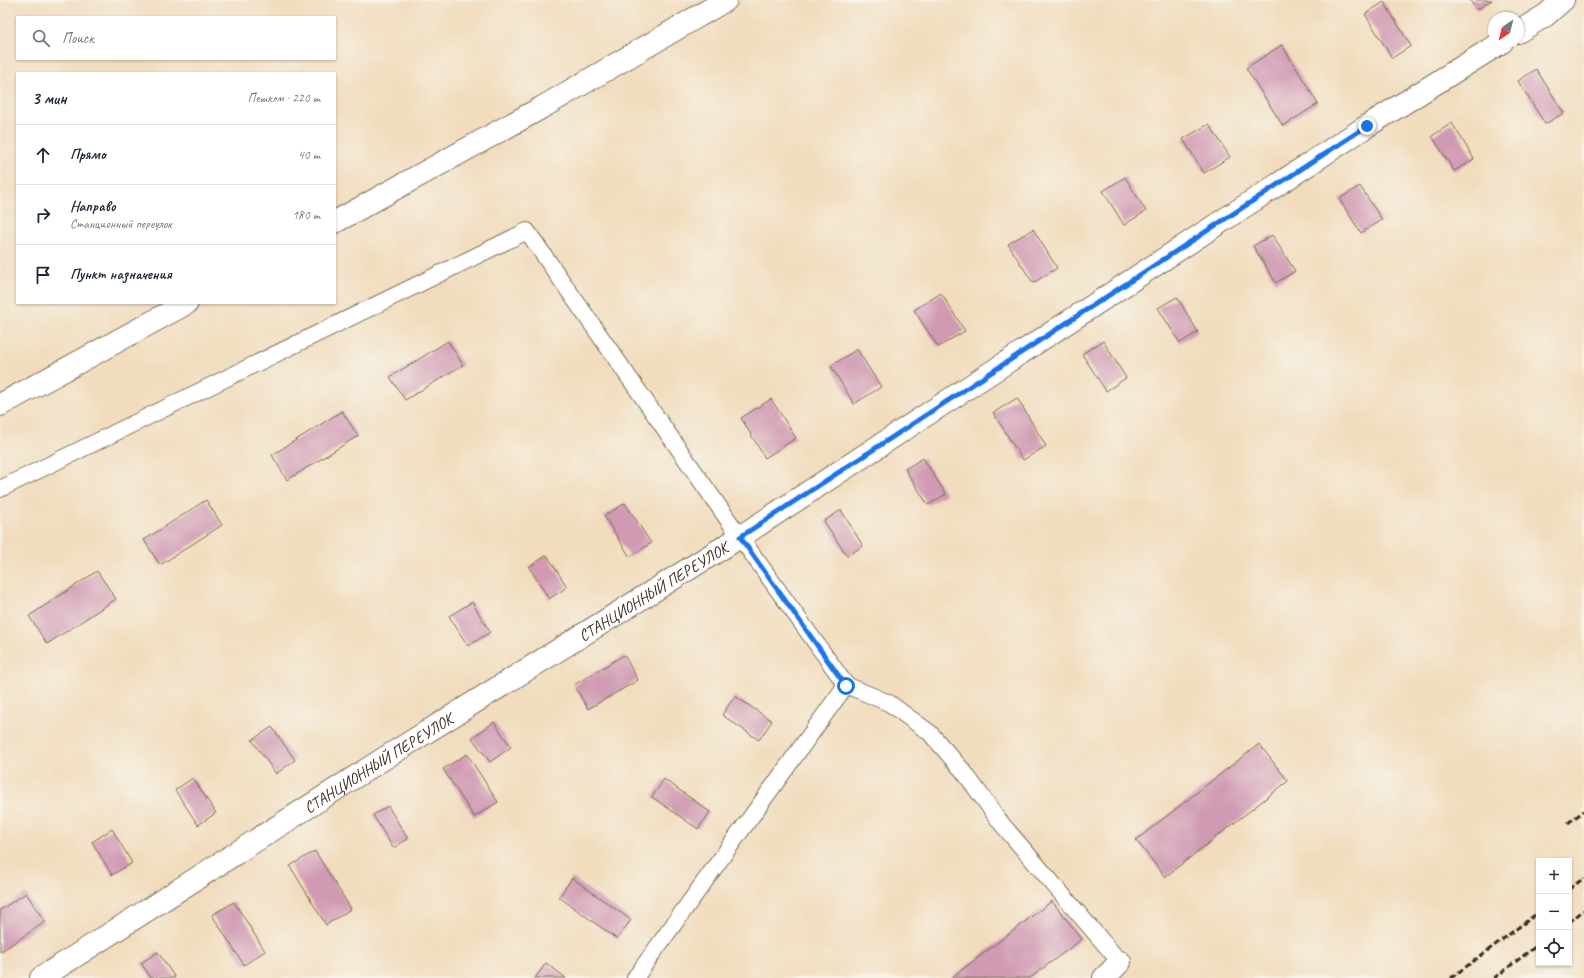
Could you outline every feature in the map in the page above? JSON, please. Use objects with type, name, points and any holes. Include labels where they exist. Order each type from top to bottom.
[{"type":"street","points":[[336,221],[541,108],[726,0]]},
{"type":"street","points":[[1524,28],[1546,15],[1563,0]]},
{"type":"street","name":"СТАНЦИОННЫЙ ПЕРЕУЛОК","points":[[41,978],[380,760],[740,537],[1367,126],[1492,48]]},
{"type":"street","points":[[0,405],[184,304]]},
{"type":"street","points":[[1104,978],[1120,962]]},
{"type":"lane","points":[[0,489],[526,231],[846,686],[889,703],[930,733],[964,772],[1002,823],[1120,962]]},
{"type":"lane","points":[[635,978],[846,686]]},
{"type":"building","points":[[1470,0],[1492,0],[1477,10]]},
{"type":"building","points":[[1384,2],[1411,46],[1392,58],[1365,14]]},
{"type":"building","points":[[1282,45],[1318,104],[1283,126],[1246,68]]},
{"type":"building","points":[[1536,69],[1564,113],[1545,124],[1518,81]]},
{"type":"building","points":[[1452,123],[1474,159],[1454,171],[1432,136]]},
{"type":"building","points":[[1209,124],[1230,157],[1204,173],[1183,139]]},
{"type":"building","points":[[1125,177],[1146,211],[1124,225],[1103,191]]},
{"type":"building","points":[[1360,186],[1382,220],[1361,233],[1339,199]]},
{"type":"building","points":[[1033,229],[1057,268],[1033,283],[1008,244]]},
{"type":"building","points":[[1272,235],[1295,271],[1276,283],[1253,246]]},
{"type":"building","points":[[941,293],[965,331],[938,347],[914,310]]},
{"type":"building","points":[[1177,297],[1198,332],[1180,343],[1158,308]]},
{"type":"building","points":[[448,341],[463,365],[405,400],[390,377]]},
{"type":"building","points":[[1103,341],[1126,378],[1106,391],[1082,354]]},
{"type":"building","points":[[857,349],[881,387],[854,404],[831,366]]},
{"type":"building","points":[[1017,398],[1046,446],[1023,460],[993,413]]},
{"type":"building","points":[[771,399],[796,438],[765,458],[741,418]]},
{"type":"building","points":[[342,411],[358,436],[287,480],[272,455]]},
{"type":"building","points":[[923,458],[946,494],[928,505],[905,469]]},
{"type":"building","points":[[206,500],[222,525],[160,565],[144,540]]},
{"type":"building","points":[[625,503],[651,543],[630,557],[604,516]]},
{"type":"building","points":[[841,510],[863,546],[847,556],[824,521]]},
{"type":"building","points":[[547,555],[567,587],[549,599],[529,567]]},
{"type":"building","points":[[97,571],[116,599],[47,644],[29,616]]},
{"type":"building","points":[[472,602],[490,632],[468,646],[449,616]]},
{"type":"building","points":[[624,655],[638,680],[588,709],[574,685]]},
{"type":"building","points":[[735,696],[772,721],[759,740],[722,715]]},
{"type":"building","points":[[494,722],[511,747],[490,762],[472,738]]},
{"type":"building","points":[[272,727],[295,760],[276,774],[252,740]]},
{"type":"building","points":[[1259,744],[1288,781],[1165,877],[1136,840]]},
{"type":"building","points":[[467,754],[498,802],[474,817],[443,769]]},
{"type":"building","points":[[193,778],[216,813],[198,825],[175,790]]},
{"type":"building","points":[[664,779],[710,812],[698,829],[652,797]]},
{"type":"building","points":[[388,806],[408,839],[393,848],[373,815]]},
{"type":"building","points":[[112,829],[132,863],[112,875],[92,842]]},
{"type":"building","points":[[315,851],[351,909],[326,925],[290,866]]},
{"type":"building","points":[[572,878],[631,920],[617,939],[559,897]]},
{"type":"building","points":[[26,893],[45,922],[0,952],[0,910]]},
{"type":"building","points":[[1052,901],[1082,939],[1030,978],[951,978]]},
{"type":"building","points":[[234,902],[265,951],[244,965],[212,915]]},
{"type":"building","points":[[158,952],[175,978],[151,978],[141,963]]},
{"type":"building","points":[[546,963],[566,978],[535,978]]},
{"type":"railway","points":[[1568,823],[1584,811]]},
{"type":"railway","points":[[1572,887],[1584,878]]},
{"type":"railway","points":[[1572,920],[1584,910]]},
{"type":"railway","points":[[1451,978],[1536,914]]},
{"type":"railway","points":[[1494,978],[1536,946]]},
{"type":"route","points":[[846,686],[740,537],[1367,126]]}]
